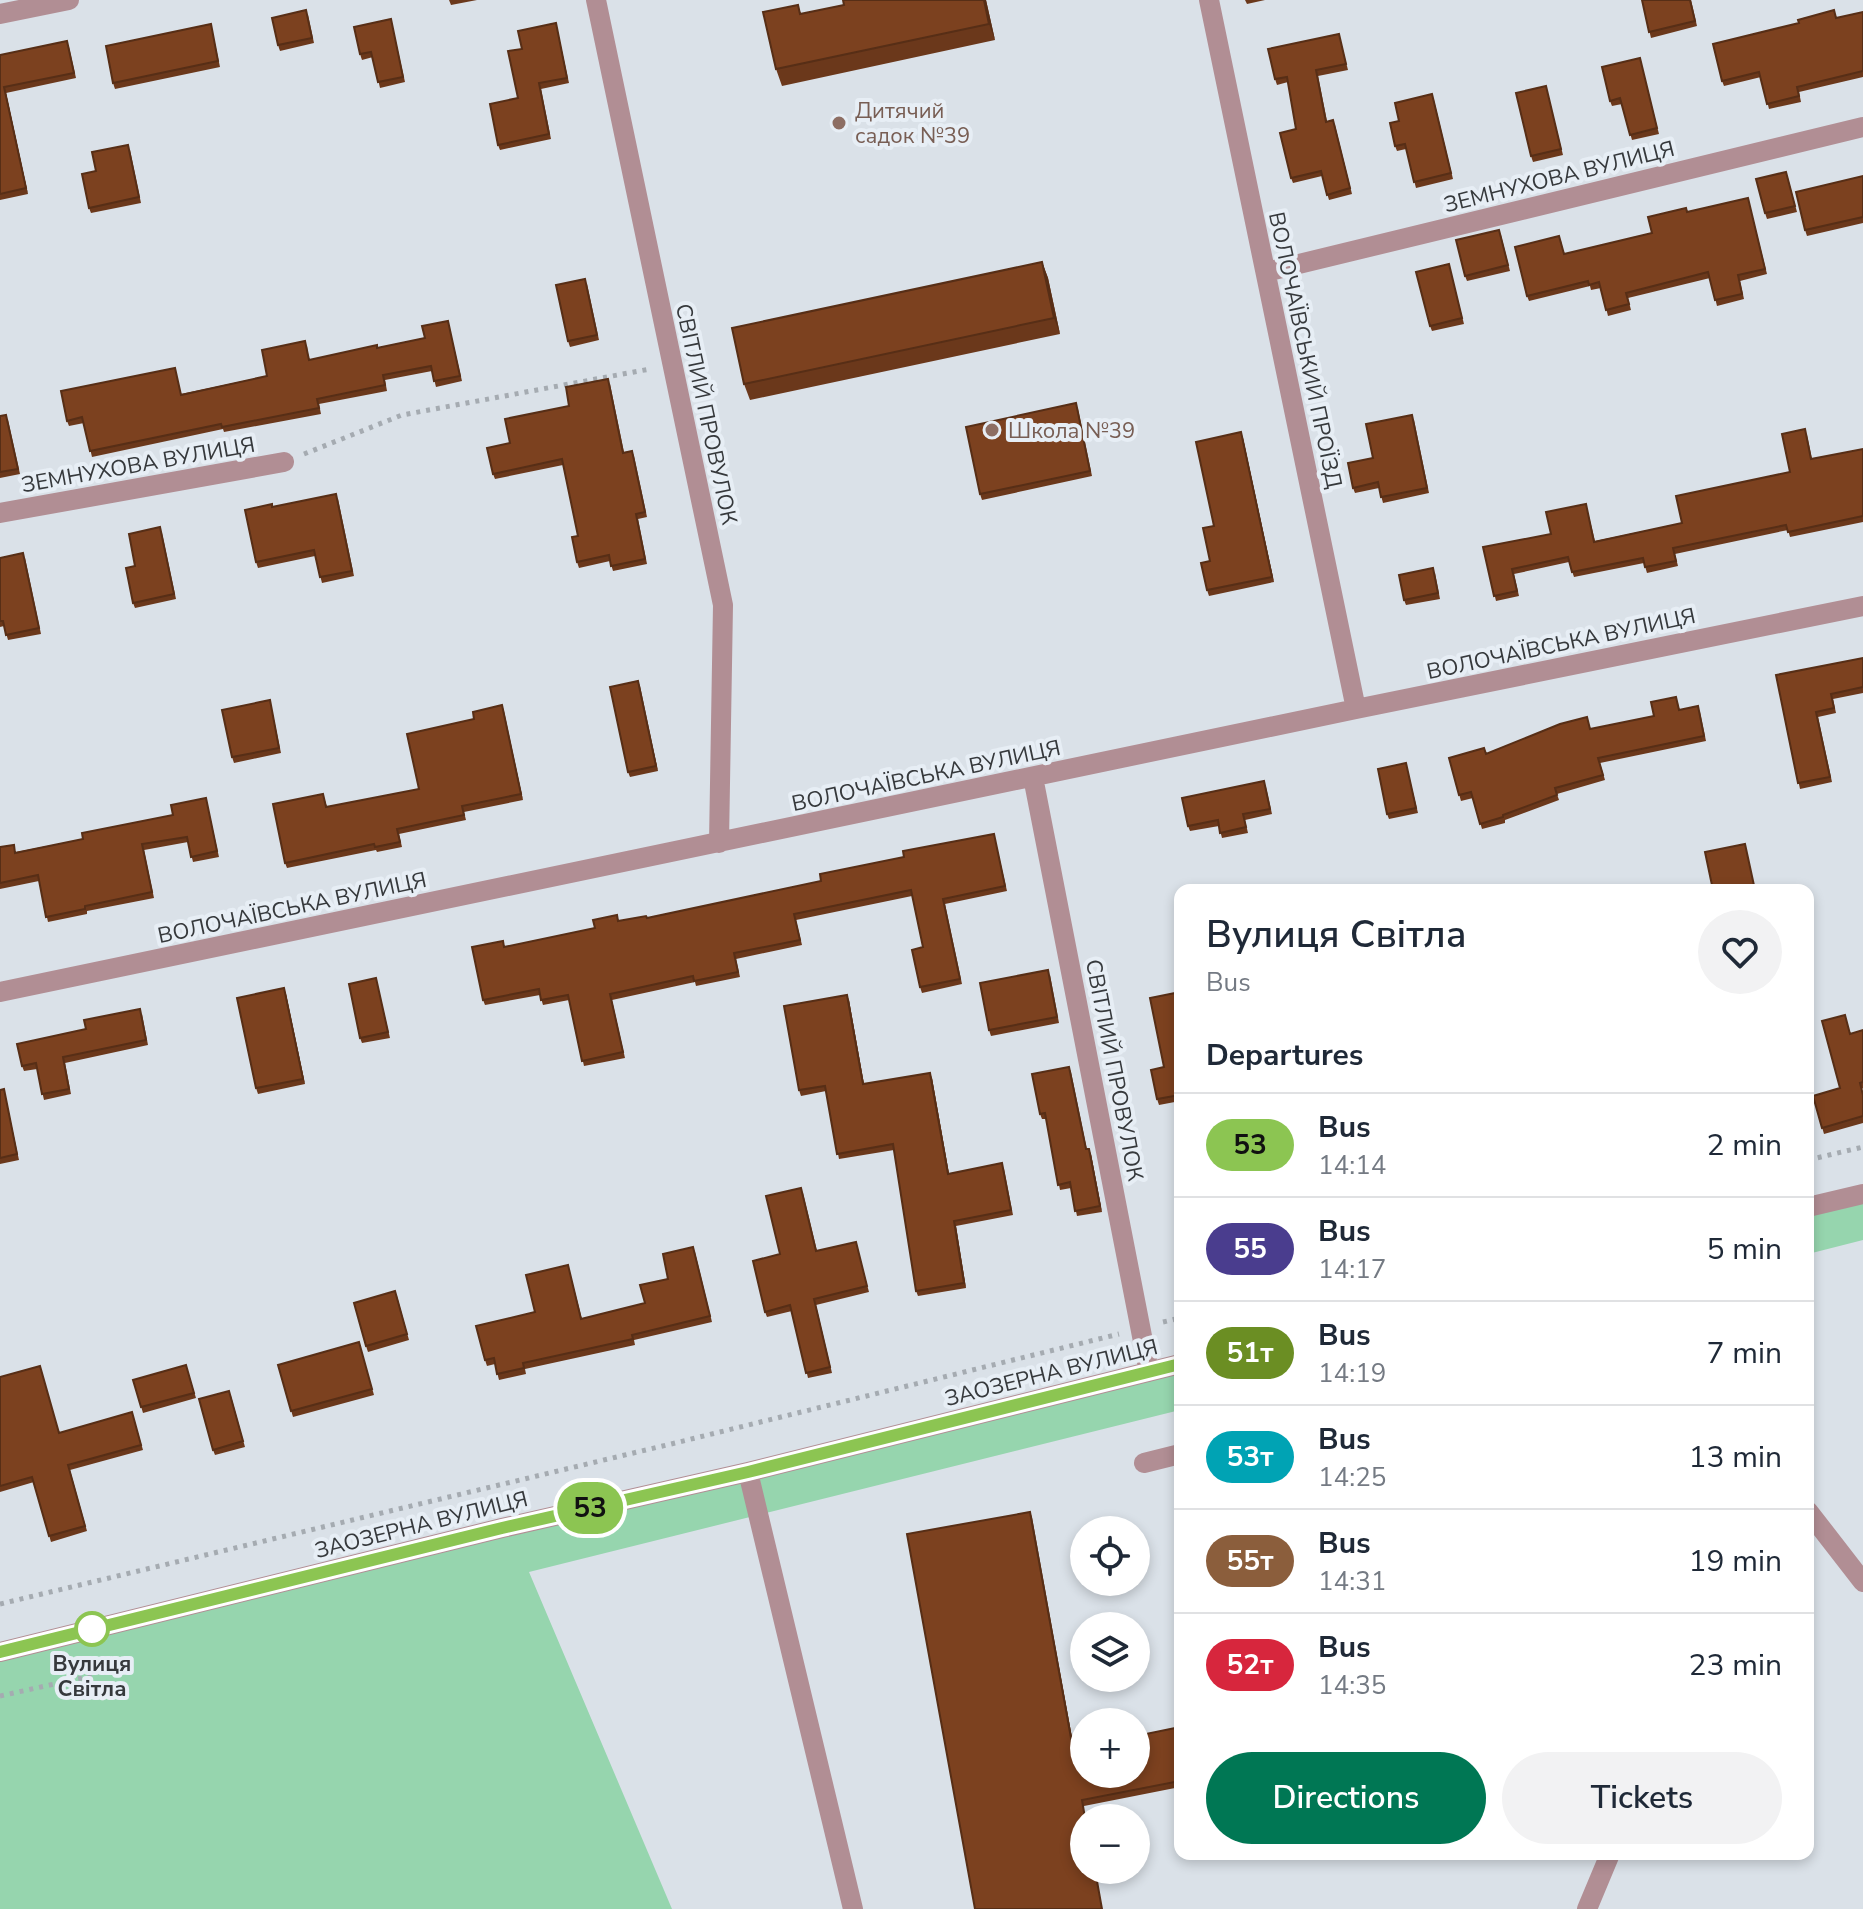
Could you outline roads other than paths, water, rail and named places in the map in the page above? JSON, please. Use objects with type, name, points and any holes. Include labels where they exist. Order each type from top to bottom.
[{"type":"street","points":[[0,14],[69,0]]},
{"type":"street","name":"СВІТЛИЙ ПРОВУЛОК","points":[[596,0],[723,605],[719,843]]},
{"type":"street","name":"ВОЛОЧАЇВСЬКИЙ ПРОЇЗД","points":[[1209,0],[1356,709]]},
{"type":"street","name":"ЗЕМНУХОВА ВУЛИЦЯ","points":[[1266,272],[1863,127]]},
{"type":"street","name":"ЗЕМНУХОВА ВУЛИЦЯ","points":[[0,513],[284,462]]},
{"type":"street","name":"ВОЛОЧАЇВСЬКА ВУЛИЦЯ","points":[[0,992],[1863,606]]},
{"type":"street","name":"СВІТЛИЙ ПРОВУЛОК","points":[[1033,777],[1149,1372]]},
{"type":"street","points":[[1814,1206],[1863,1194]]},
{"type":"street","name":"ЗАОЗЕРНА ВУЛИЦЯ","points":[[0,1652],[487,1532],[748,1472],[1174,1366]]},
{"type":"street","points":[[1144,1463],[1174,1456]]},
{"type":"street","points":[[748,1472],[853,1909]]},
{"type":"street","points":[[1814,1519],[1863,1582]]},
{"type":"street","points":[[1587,1909],[1607,1860]]},
{"type":"place","name":"Дитячий садок №39","points":[[839,123]]},
{"type":"place","name":"Школа №39","points":[[992,430]]},
{"type":"place","name":"Вулиця Світла","points":[[92,1629]]}]
